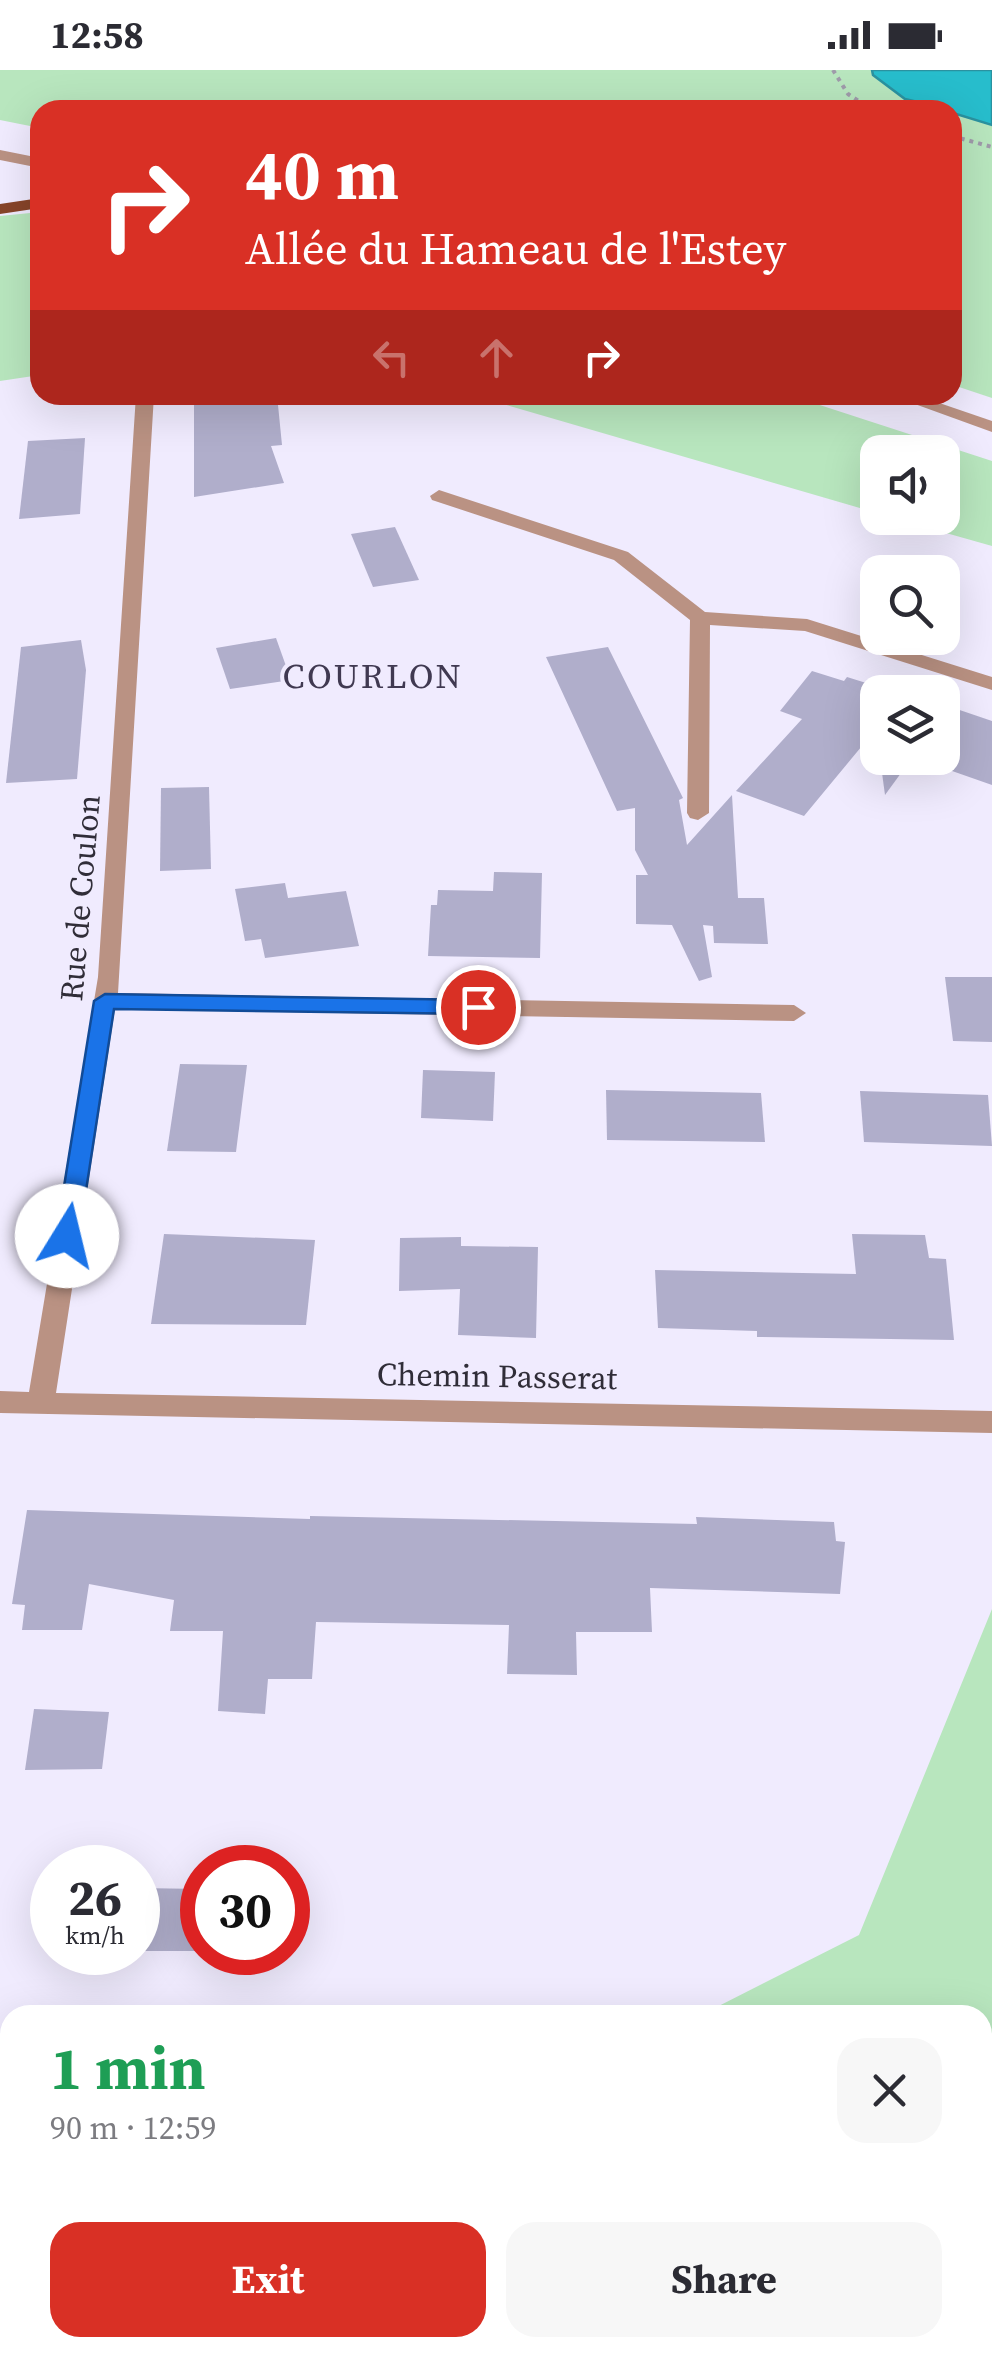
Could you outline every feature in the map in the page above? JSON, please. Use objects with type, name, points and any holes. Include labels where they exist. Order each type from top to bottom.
[{"type":"main road","points":[[0,209],[30,204]]},
{"type":"street","points":[[0,142],[30,147]]},
{"type":"street","points":[[0,155],[30,160]]},
{"type":"street","name":"Rue de Coulon","points":[[41,1402],[105,1001],[128,709],[144,405]]},
{"type":"street","points":[[928,405],[992,427]]},
{"type":"street","points":[[439,496],[621,556],[700,618],[807,625],[992,684]]},
{"type":"street","points":[[698,813],[700,618]]},
{"type":"street","points":[[105,1001],[794,1012]]},
{"type":"street","name":"Chemin Passerat","points":[[0,1402],[992,1422]]},
{"type":"path","points":[[833,70],[841,90],[856,100]]},
{"type":"path","points":[[962,139],[992,147]]},
{"type":"green space","points":[[0,70],[992,70],[992,398],[962,388],[962,100],[30,100],[30,126],[0,120]]},
{"type":"green space","points":[[30,213],[30,376],[0,381],[0,216]]},
{"type":"green space","points":[[506,405],[820,405],[912,435],[860,435],[860,508]]},
{"type":"green space","points":[[960,451],[992,461],[992,546],[953,535],[960,535]]},
{"type":"green space","points":[[992,1609],[992,2005],[721,2005],[859,1935]]},
{"type":"water","points":[[872,70],[992,70],[992,125],[962,116],[962,100],[905,99],[873,75]]},
{"type":"building","points":[[194,405],[278,405],[282,445],[271,446],[284,483],[194,497]]},
{"type":"building","points":[[85,438],[80,514],[19,519],[28,441]]},
{"type":"building","points":[[395,527],[419,580],[373,587],[351,534]]},
{"type":"building","points":[[276,638],[291,680],[230,689],[216,648]]},
{"type":"building","points":[[81,640],[86,670],[77,779],[6,783],[21,647]]},
{"type":"building","points":[[608,647],[683,798],[679,800],[687,845],[732,795],[738,898],[764,898],[768,944],[714,943],[713,926],[703,925],[712,977],[699,981],[672,925],[636,924],[636,875],[648,875],[635,850],[635,808],[617,811],[546,657]]},
{"type":"building","points":[[812,671],[844,681],[847,677],[860,681],[860,748],[804,816],[736,791],[802,719],[780,711]]},
{"type":"building","points":[[960,710],[992,721],[992,785],[960,774]]},
{"type":"building","points":[[882,775],[900,775],[885,795]]},
{"type":"building","points":[[209,787],[211,869],[160,871],[161,788]]},
{"type":"building","points":[[494,872],[542,873],[540,958],[428,956],[431,905],[437,905],[438,890],[493,891]]},
{"type":"building","points":[[285,883],[288,898],[346,891],[359,946],[265,958],[261,939],[245,941],[235,889]]},
{"type":"building","points":[[945,977],[992,977],[992,1042],[953,1041]]},
{"type":"building","points":[[180,1064],[247,1065],[236,1152],[167,1151]]},
{"type":"building","points":[[423,1070],[495,1072],[493,1121],[421,1118]]},
{"type":"building","points":[[606,1090],[761,1093],[765,1142],[607,1140]]},
{"type":"building","points":[[860,1091],[988,1095],[992,1146],[864,1142]]},
{"type":"building","points":[[164,1234],[315,1240],[306,1325],[151,1324]]},
{"type":"building","points":[[852,1234],[925,1235],[929,1258],[946,1259],[954,1340],[757,1337],[757,1331],[658,1328],[655,1270],[856,1274]]},
{"type":"building","points":[[461,1237],[461,1246],[538,1247],[536,1338],[458,1335],[460,1289],[399,1291],[400,1238]]},
{"type":"building","points":[[27,1510],[310,1519],[697,1524],[696,1517],[834,1522],[836,1541],[845,1542],[840,1594],[650,1588],[652,1632],[576,1632],[577,1675],[507,1674],[509,1625],[316,1622],[312,1679],[268,1679],[265,1714],[218,1711],[223,1631],[170,1631],[174,1600],[89,1584],[82,1630],[22,1630],[25,1605],[12,1604]]},
{"type":"building","points":[[34,1709],[109,1712],[102,1769],[25,1770]]},
{"type":"building","points":[[160,1888],[180,1889],[180,1951],[160,1951]]},
{"type":"district","name":"COURLON","points":[[373,676]]},
{"type":"route","points":[[67,1236],[105,1001],[478,1007]]}]
